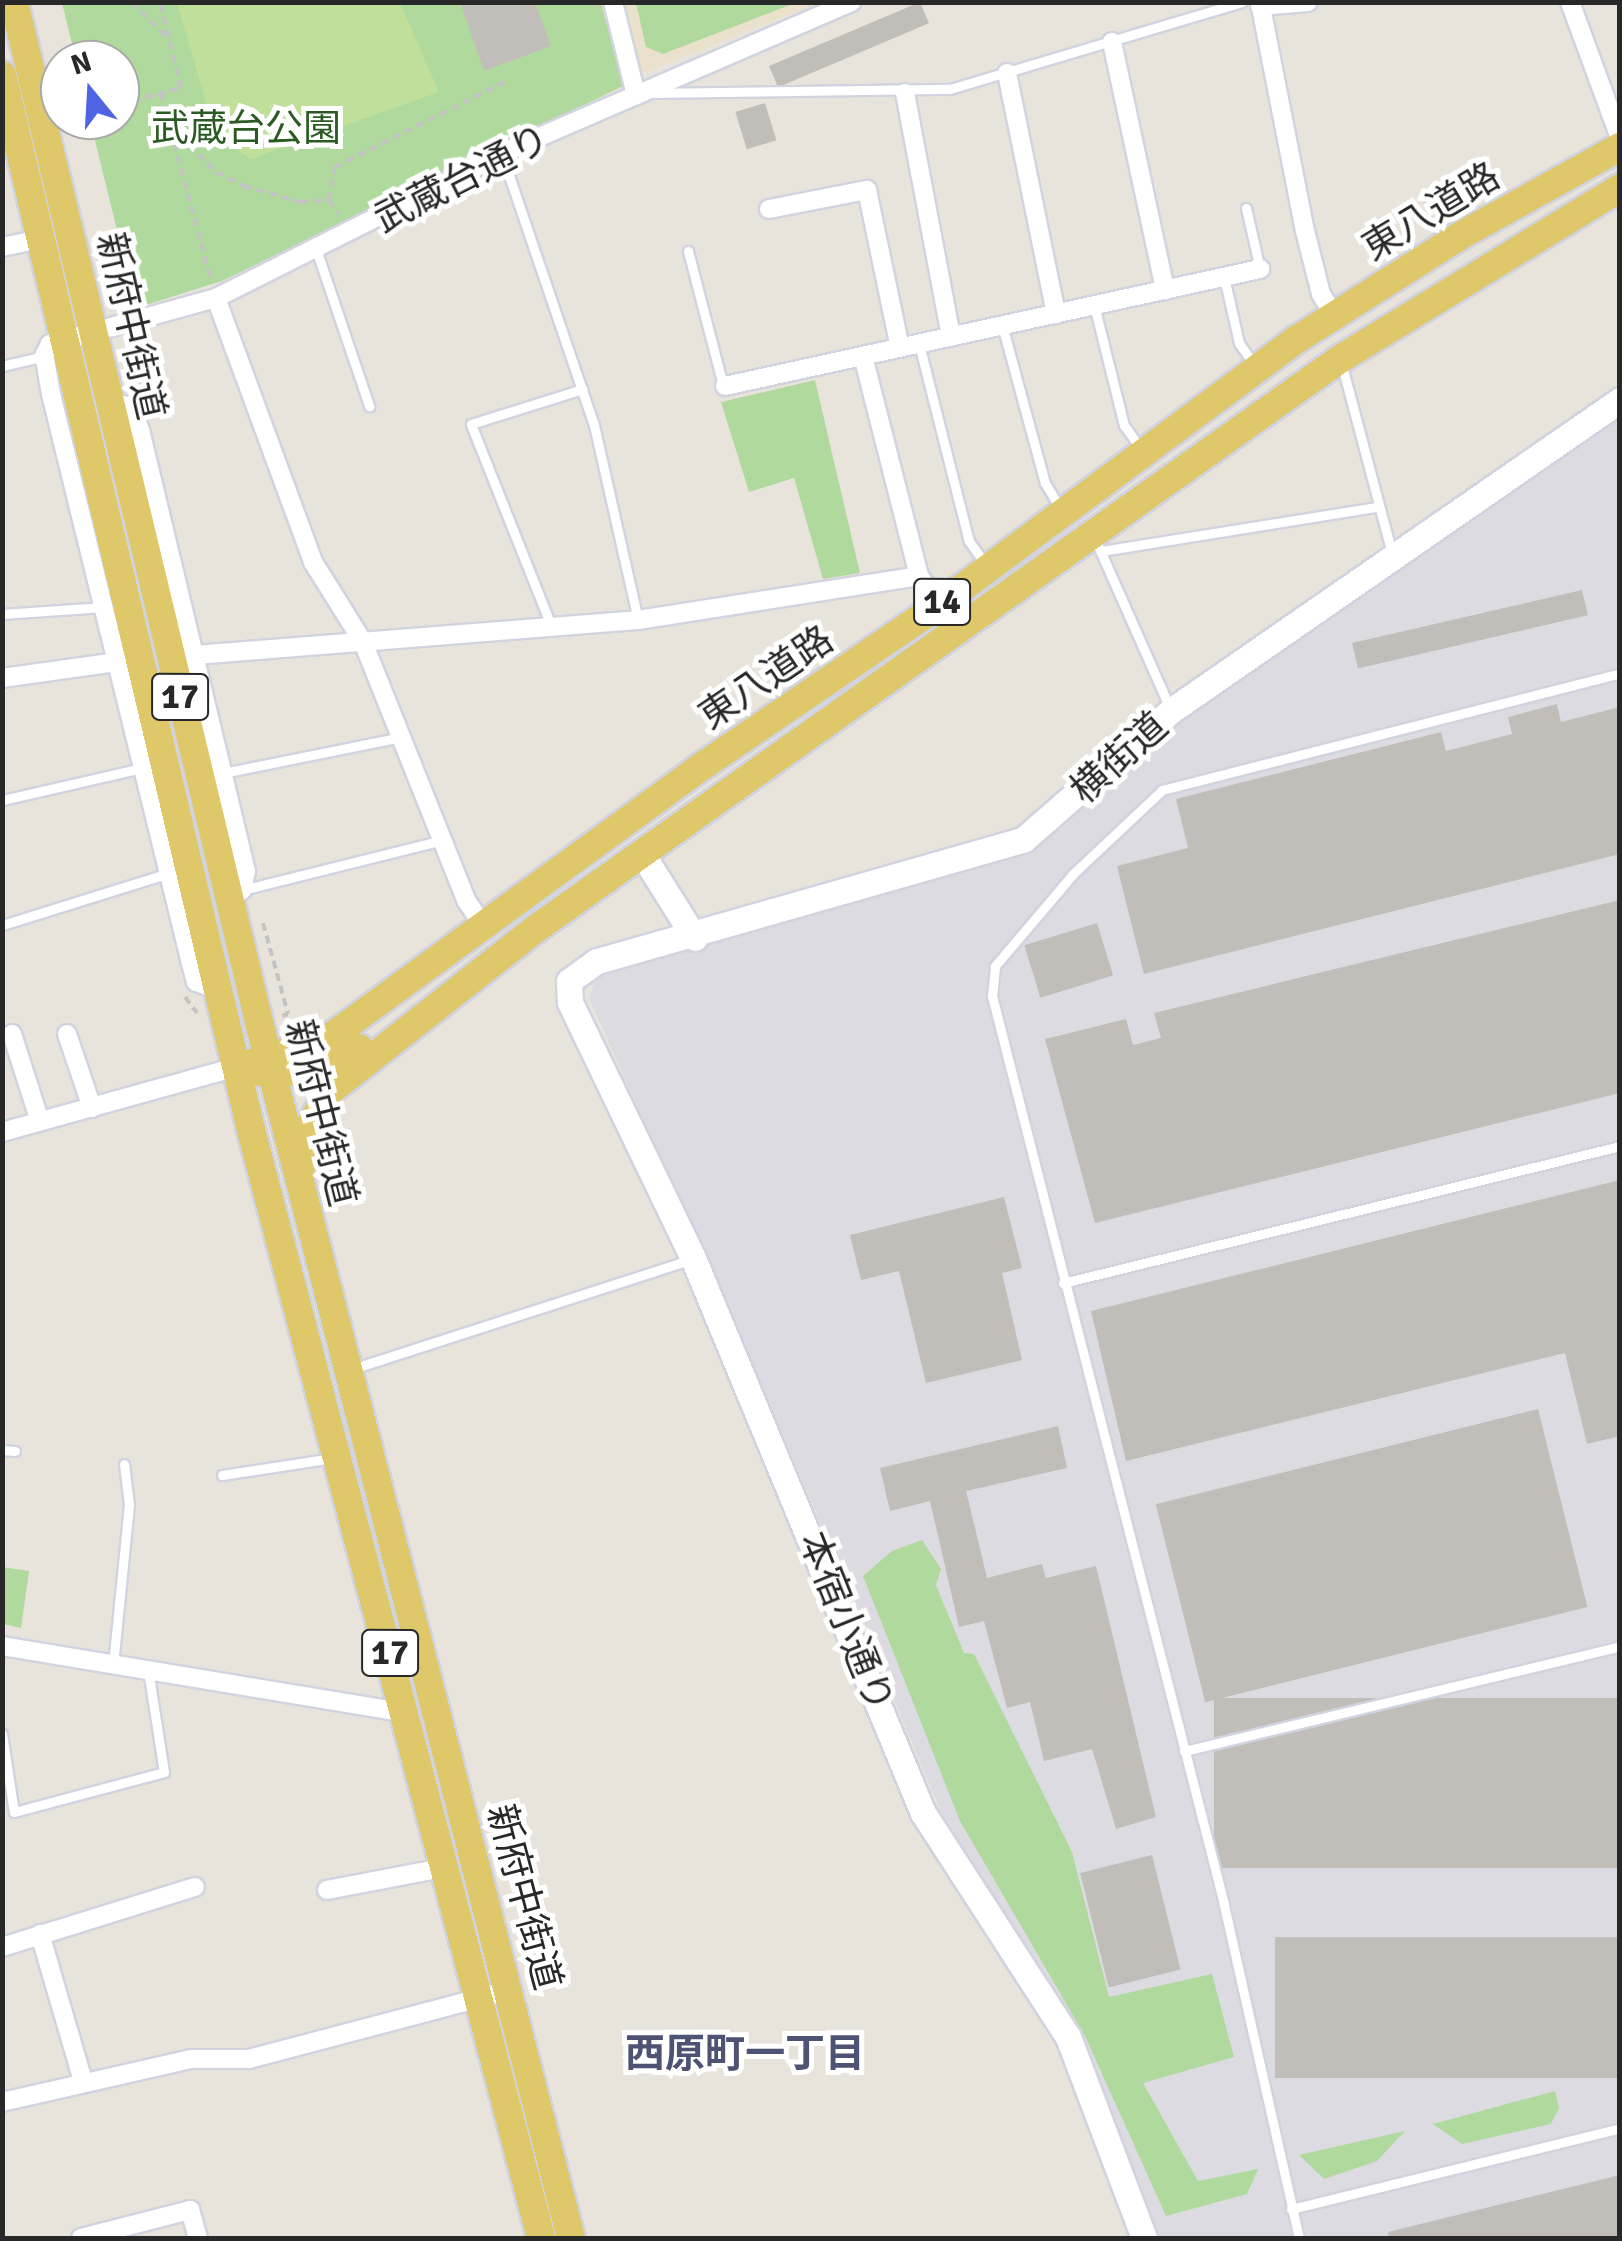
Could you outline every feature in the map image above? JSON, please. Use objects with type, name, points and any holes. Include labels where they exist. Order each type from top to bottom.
[{"type":"main road","name":"新府中街道","points":[[14,2],[110,402],[236,894],[271,1068],[571,2238]]},
{"type":"main road","name":"新府中街道","points":[[2,75],[41,239],[54,348],[406,1713],[475,1999],[538,2230]]},
{"type":"main road","name":"東八道路","points":[[271,1068],[320,1044],[482,925],[939,605],[1112,472],[1144,453],[1334,314],[1620,147]]},
{"type":"main road","name":"東八道路","points":[[300,1180],[306,1136],[331,1090],[537,928],[1094,542],[1340,359],[1620,188]]},
{"type":"main road","points":[[1383,283],[1375,297],[1386,308],[1475,258],[1578,214]]},
{"type":"main road","points":[[1144,453],[1282,367],[1300,374],[1293,392]]},
{"type":"main road","name":"東八道路","points":[[237,1067],[317,1071],[347,1057],[495,947],[537,928]]},
{"type":"main road","points":[[454,1912],[466,1930],[476,1930],[456,1790]]},
{"type":"main road","points":[[537,2094],[525,2073],[516,2073],[538,2230]]},
{"type":"street","points":[[613,2],[639,94]]},
{"type":"street","name":"武蔵台通り","points":[[54,348],[94,332],[216,298],[352,235],[502,155],[852,2]]},
{"type":"street","points":[[1308,2],[1252,3],[1321,294],[1334,314]]},
{"type":"street","points":[[1570,2],[1620,138]]},
{"type":"street","points":[[1112,42],[1165,290]]},
{"type":"street","points":[[1007,73],[1056,314]]},
{"type":"street","points":[[905,92],[951,337]]},
{"type":"street","points":[[769,209],[867,190],[900,348]]},
{"type":"street","points":[[2,246],[41,239]]},
{"type":"street","points":[[725,386],[1260,269]]},
{"type":"street","points":[[216,298],[313,562],[362,642],[442,840],[482,925]]},
{"type":"street","points":[[54,348],[104,606],[196,982],[220,991]]},
{"type":"street","points":[[863,356],[919,576],[939,605]]},
{"type":"street","name":"横街道","points":[[567,992],[581,968],[695,938],[1024,839],[1172,710],[1620,400]]},
{"type":"street","points":[[110,402],[124,403],[135,414],[246,870],[236,894]]},
{"type":"street","points":[[194,654],[638,620],[919,576]]},
{"type":"street","points":[[2,678],[118,662]]},
{"type":"street","points":[[642,854],[695,938]]},
{"type":"street","name":"本宿小通り","points":[[567,992],[693,1258],[923,1812],[1068,2037],[1144,2238]]},
{"type":"street","points":[[12,1034],[40,1122]]},
{"type":"street","points":[[67,1034],[92,1108]]},
{"type":"street","points":[[2,1132],[237,1067]]},
{"type":"street","points":[[2,1646],[406,1713]]},
{"type":"street","points":[[327,1890],[442,1868]]},
{"type":"street","points":[[2,1947],[196,1887]]},
{"type":"street","points":[[40,1934],[84,2081]]},
{"type":"street","points":[[2,2102],[191,2059],[249,2059],[510,1990]]},
{"type":"street","points":[[81,2238],[190,2210],[198,2238]]},
{"type":"lane","points":[[639,94],[950,89],[1252,3]]},
{"type":"lane","points":[[502,155],[583,389],[638,620]]},
{"type":"lane","points":[[1246,208],[1260,269]]},
{"type":"lane","points":[[688,251],[725,386]]},
{"type":"lane","points":[[317,252],[369,406]]},
{"type":"lane","points":[[1224,277],[1240,344],[1256,368]]},
{"type":"lane","points":[[1094,306],[1124,425],[1144,453]]},
{"type":"lane","points":[[1002,326],[1045,483],[1062,510]]},
{"type":"lane","points":[[920,344],[969,540],[988,568]]},
{"type":"lane","points":[[2,366],[54,348]]},
{"type":"lane","points":[[1340,359],[1352,389],[1376,507],[1392,557]]},
{"type":"lane","points":[[552,628],[471,424],[583,389]]},
{"type":"lane","points":[[1172,710],[1094,542],[1376,507]]},
{"type":"lane","points":[[2,614],[104,606]]},
{"type":"lane","points":[[1299,2238],[1184,1751],[992,996],[995,966],[1074,873],[1162,790],[1620,673]]},
{"type":"lane","points":[[222,774],[401,737]]},
{"type":"lane","points":[[2,800],[142,768]]},
{"type":"lane","points":[[236,894],[442,840]]},
{"type":"lane","points":[[2,908],[4,924],[169,873]]},
{"type":"lane","points":[[1063,1283],[1620,1146]]},
{"type":"lane","points":[[349,1370],[693,1258]]},
{"type":"lane","points":[[2,1450],[15,1451]]},
{"type":"lane","points":[[222,1475],[337,1457]]},
{"type":"lane","points":[[113,1665],[130,1505],[124,1464]]},
{"type":"lane","points":[[1184,1751],[1620,1646]]},
{"type":"lane","points":[[2,1734],[14,1812],[164,1772],[148,1670]]},
{"type":"lane","points":[[1291,2209],[1620,2128]]},
{"type":"path","points":[[132,2],[169,40]]},
{"type":"path","points":[[140,99],[180,88],[160,2]]},
{"type":"path","points":[[352,235],[328,200],[334,167],[510,80]]},
{"type":"path","points":[[161,93],[216,298]]},
{"type":"path","points":[[170,127],[216,172],[244,186],[300,202],[328,200]]},
{"type":"shaded area","points":[[622,2],[818,3],[640,74]]},
{"type":"shaded area","points":[[1619,407],[1619,2238],[1156,2238],[1081,2043],[950,1833],[772,1408],[589,998],[598,971],[1032,853],[1174,721]]},
{"type":"green space","points":[[636,2],[795,3],[663,54],[646,47]]},
{"type":"green space","name":"武蔵台公園","points":[[62,3],[601,3],[623,86],[222,281],[136,308],[95,140],[140,140],[140,40],[71,40]]},
{"type":"green space","points":[[177,3],[400,3],[439,92],[251,159],[216,136]]},
{"type":"green space","points":[[815,380],[860,573],[823,579],[794,478],[749,492],[721,402]]},
{"type":"green space","points":[[922,1540],[941,1569],[936,1585],[964,1653],[974,1654],[1072,1852],[1109,1997],[1212,1974],[1234,2057],[1143,2083],[1198,2181],[1258,2169],[1247,2194],[1166,2216],[1085,2036],[960,1821],[863,1576],[892,1551]]},
{"type":"green space","points":[[2,1567],[29,1571],[21,1628],[3,1624]]},
{"type":"green space","points":[[1555,2091],[1559,2108],[1551,2124],[1462,2144],[1433,2124]]},
{"type":"green space","points":[[1405,2131],[1377,2161],[1324,2179],[1299,2155]]},
{"type":"building","points":[[460,2],[535,2],[551,46],[484,71]]},
{"type":"building","points":[[920,2],[929,23],[778,87],[769,66]]},
{"type":"building","points":[[765,103],[776,140],[747,149],[735,112]]},
{"type":"building","points":[[1582,590],[1588,615],[1358,668],[1352,643]]},
{"type":"building","points":[[1557,704],[1561,722],[1620,707],[1620,854],[1144,974],[1117,866],[1188,848],[1176,799],[1441,732],[1446,751],[1512,734],[1508,717]]},
{"type":"building","points":[[1620,900],[1620,1093],[1095,1223],[1045,1039],[1126,1019],[1133,1045],[1161,1038],[1154,1013]]},
{"type":"building","points":[[1097,923],[1113,976],[1040,998],[1024,945]]},
{"type":"building","points":[[1620,1180],[1620,1436],[1587,1444],[1565,1353],[1126,1461],[1091,1311]]},
{"type":"building","points":[[1004,1197],[1022,1268],[1002,1273],[1022,1360],[926,1383],[899,1271],[861,1280],[850,1235]]},
{"type":"building","points":[[1538,1409],[1587,1607],[1205,1702],[1156,1504]]},
{"type":"building","points":[[1058,1426],[1067,1468],[966,1491],[987,1578],[1042,1564],[1046,1578],[1096,1566],[1156,1817],[1116,1829],[1092,1749],[1044,1761],[1030,1702],[1007,1708],[984,1621],[959,1627],[930,1501],[890,1511],[880,1468]]},
{"type":"building","points":[[1214,1698],[1620,1698],[1620,1868],[1214,1868]]},
{"type":"building","points":[[1152,1855],[1181,1969],[1109,1987],[1080,1873]]},
{"type":"building","points":[[1275,1937],[1620,1937],[1620,2078],[1275,2078]]},
{"type":"building","points":[[1620,2175],[1620,2238],[1389,2238],[1388,2232]]},
{"type":"district","name":"西原町一丁目","points":[[745,2054]]}]
